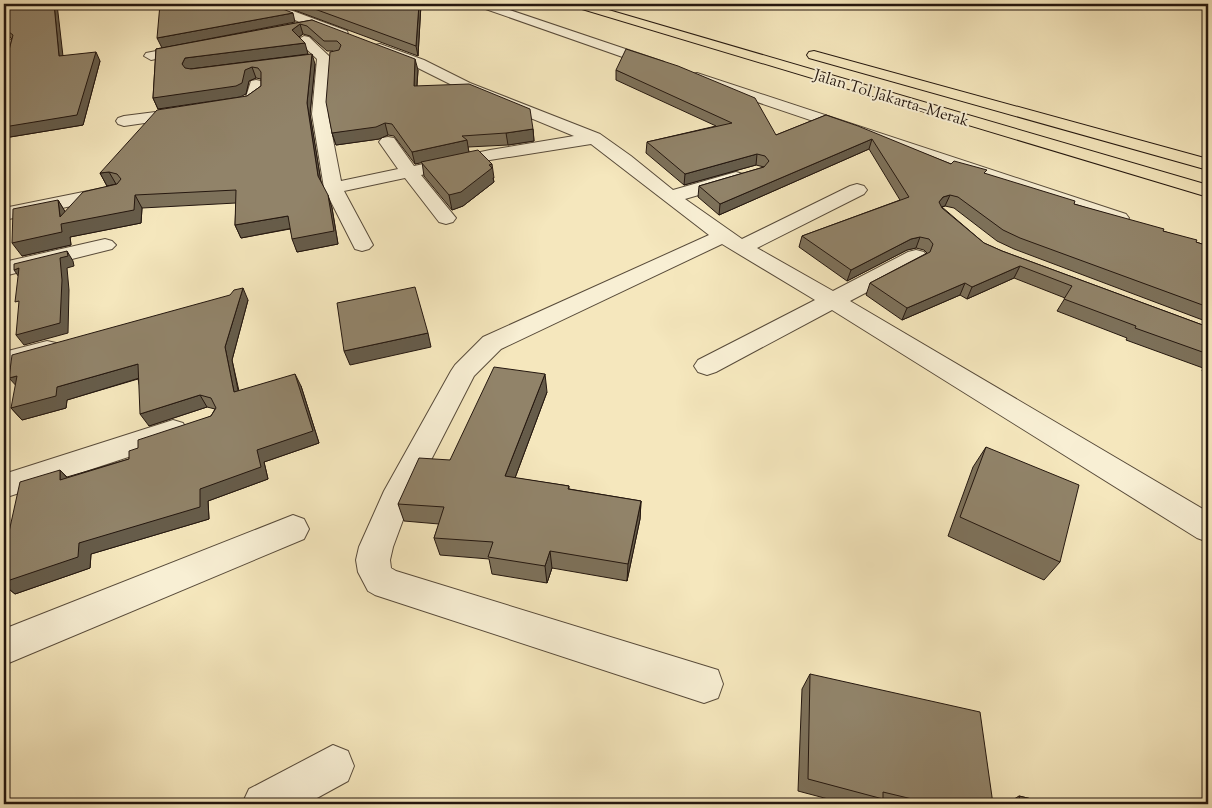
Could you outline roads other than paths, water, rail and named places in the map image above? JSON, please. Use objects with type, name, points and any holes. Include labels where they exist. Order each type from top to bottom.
[{"type":"highway","name":"Jalan Tol Jakarta–Merak","points":[[576,4],[1208,191]]},
{"type":"highway","name":"Jalan Tol Jakarta–Merak","points":[[805,52],[1208,165]]},
{"type":"street","points":[[264,4],[306,31],[419,63],[465,86],[594,138],[732,242],[832,300],[1208,528]]},
{"type":"street","points":[[481,4],[1132,223]]},
{"type":"street","points":[[306,31],[328,62],[320,114],[333,188],[362,245]]},
{"type":"street","points":[[4,62],[9,43]]},
{"type":"street","points":[[151,56],[209,45]]},
{"type":"street","points":[[306,60],[328,62]]},
{"type":"street","points":[[306,76],[328,62]]},
{"type":"street","points":[[124,122],[250,101],[255,97],[262,82],[238,87]]},
{"type":"street","points":[[333,188],[490,155],[594,138]]},
{"type":"street","points":[[388,142],[409,172],[446,218]]},
{"type":"street","points":[[670,197],[756,172]]},
{"type":"street","points":[[704,684],[387,584],[380,580],[375,572],[373,560],[376,547],[395,500],[464,371],[492,343],[857,190]]},
{"type":"street","points":[[4,214],[116,192]]},
{"type":"street","points":[[4,269],[105,245]]},
{"type":"street","points":[[707,366],[916,257]]},
{"type":"street","points":[[4,361],[69,344]]},
{"type":"street","points":[[4,486],[199,422]]},
{"type":"street","points":[[4,647],[293,529]]},
{"type":"street","points":[[264,804],[333,766]]}]
